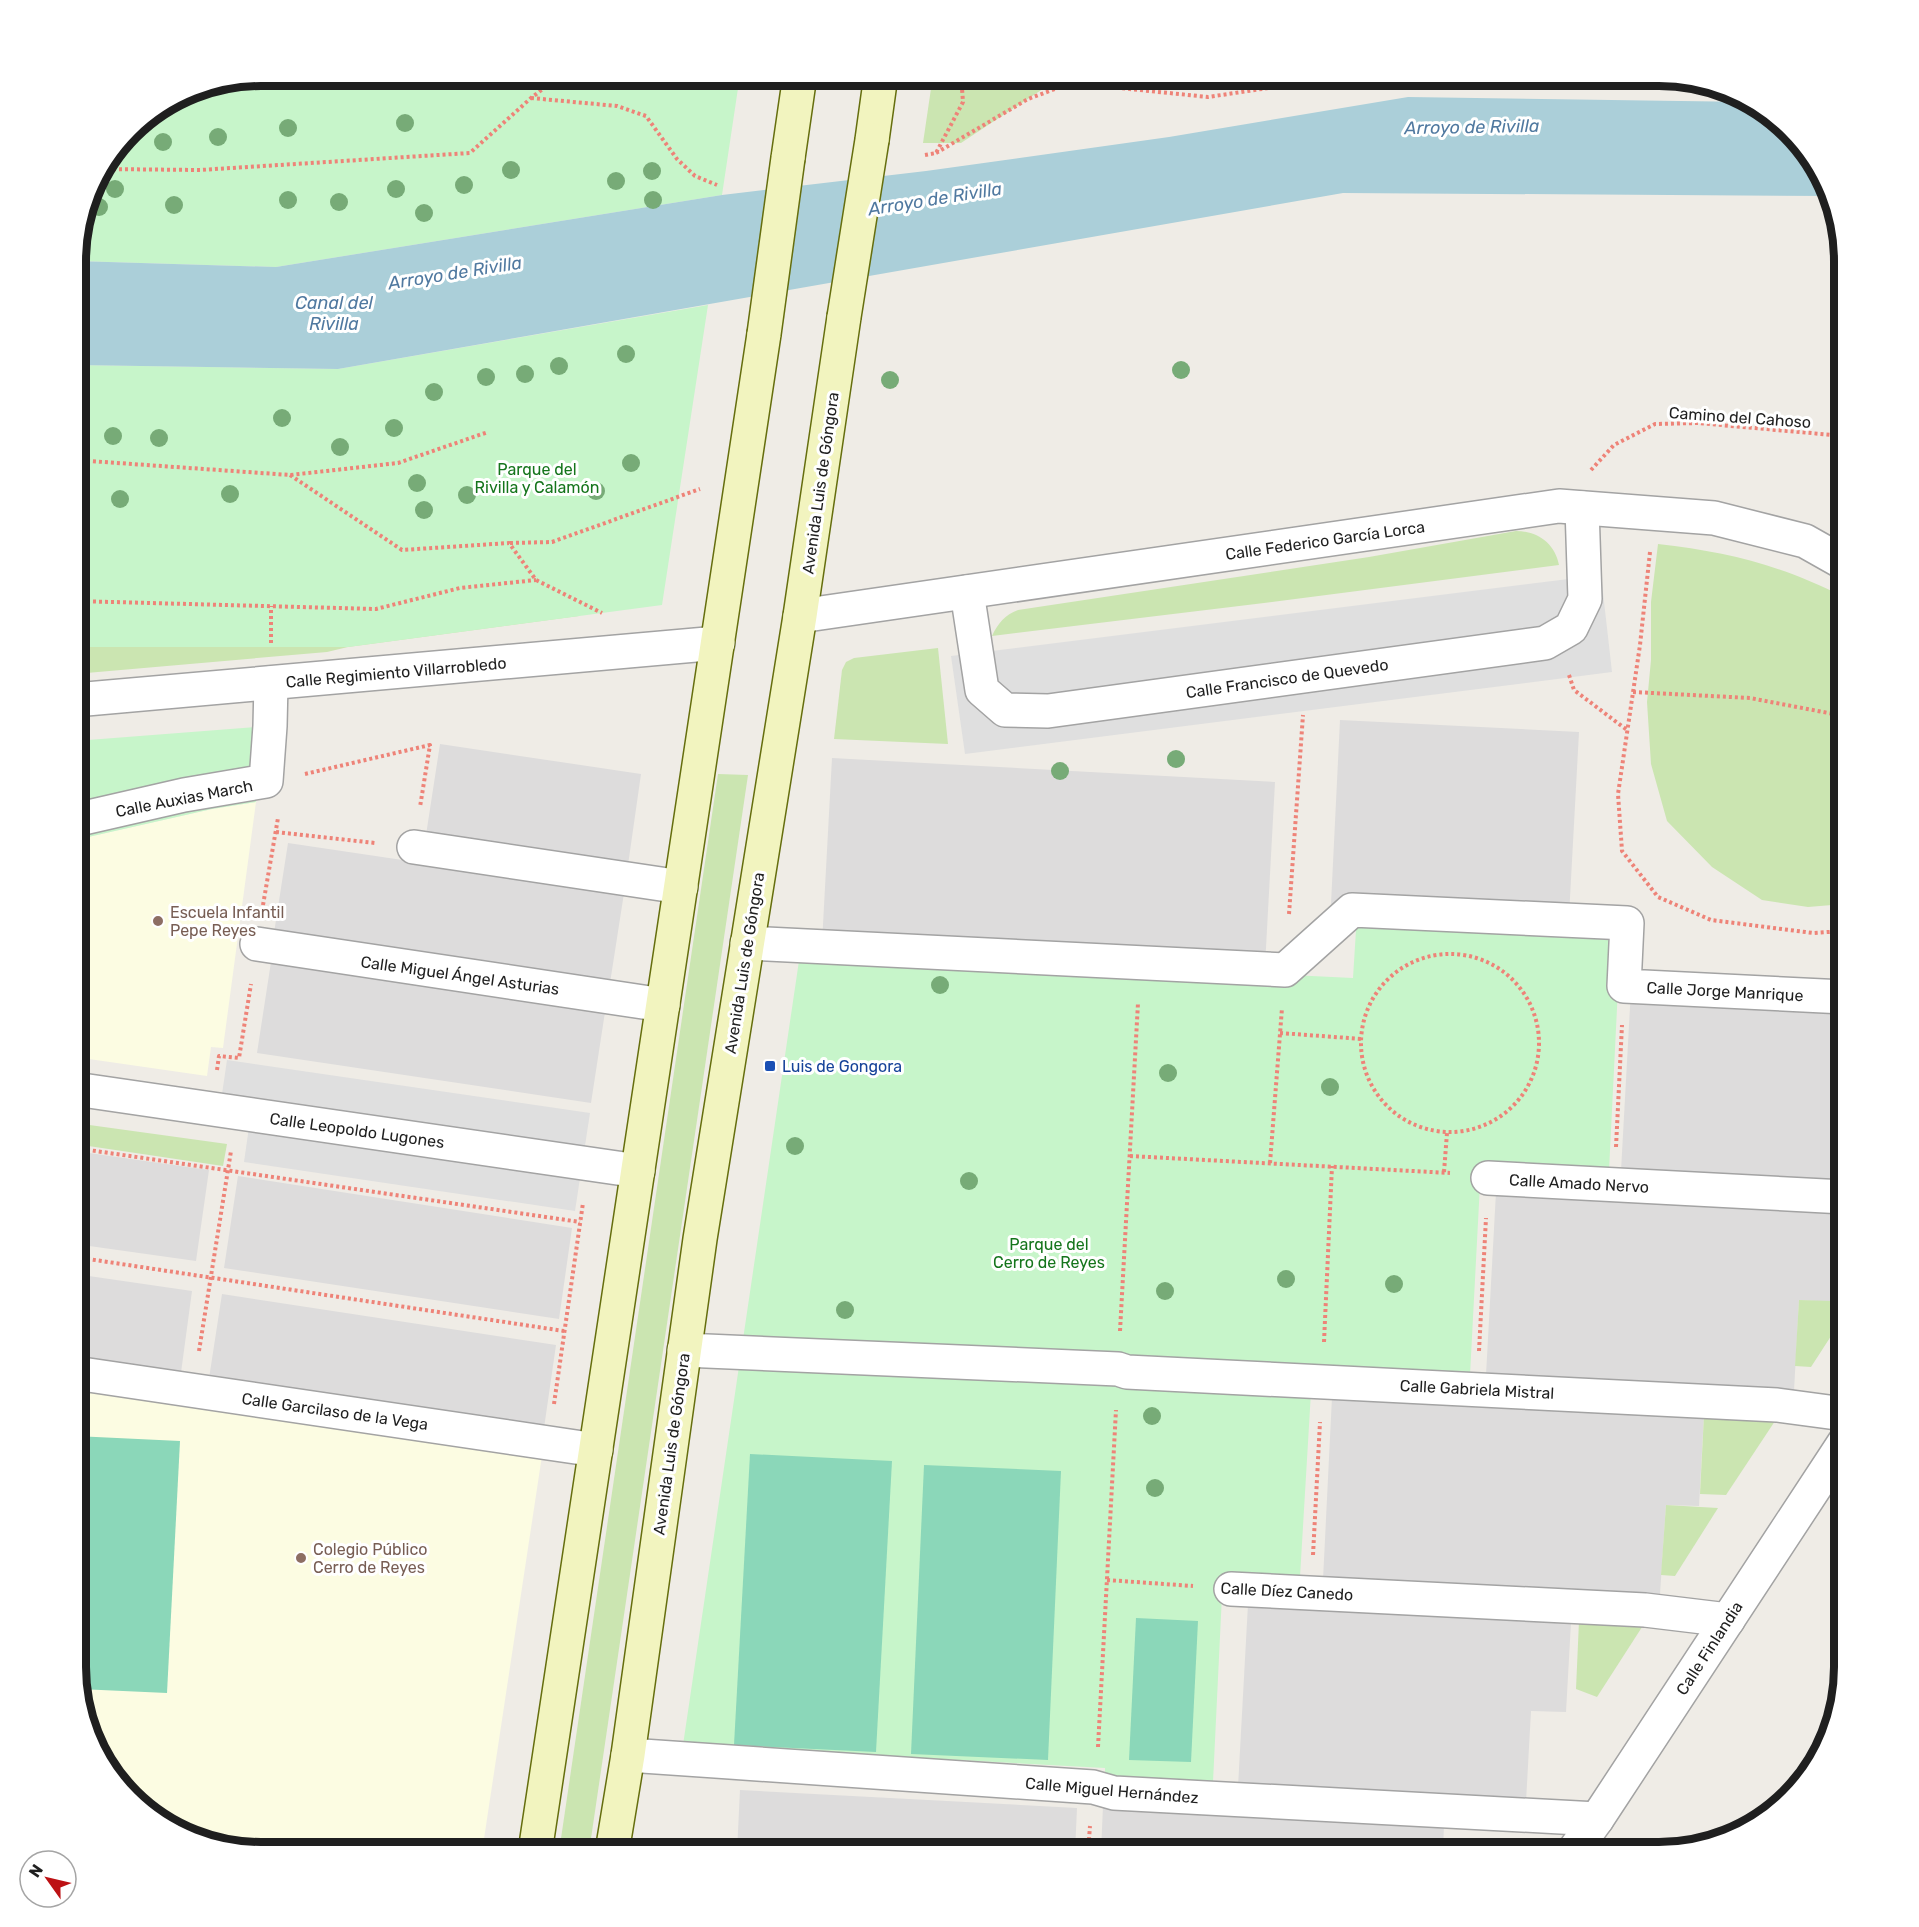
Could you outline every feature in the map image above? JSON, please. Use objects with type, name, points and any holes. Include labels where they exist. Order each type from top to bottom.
[{"type":"main road","points":[[537,1842],[718,643],[798,86]]},
{"type":"main road","name":"Avenida Luis de Góngora","points":[[614,1842],[628,1755],[700,1239],[800,616],[879,86]]},
{"type":"street","name":"Calle Federico García Lorca","points":[[800,616],[1570,507],[1714,518],[1805,541],[1834,557]]},
{"type":"street","name":"Calle Francisco de Quevedo","points":[[967,592],[982,690],[1005,710],[1048,711],[1545,643],[1571,628],[1585,599],[1570,507]]},
{"type":"street","name":"Calle Regimiento Villarrobledo","points":[[86,699],[718,643]]},
{"type":"street","name":"Calle Auxias March","points":[[86,817],[184,795],[266,781],[271,683]]},
{"type":"street","points":[[414,847],[681,887]]},
{"type":"street","points":[[747,943],[1285,970],[1352,910],[1627,923],[1624,986]]},
{"type":"street","name":"Calle Miguel Ángel Asturias","points":[[257,944],[663,1005]]},
{"type":"street","name":"Calle Jorge Manrique","points":[[1624,986],[1834,996]]},
{"type":"street","name":"Calle Leopoldo Lugones","points":[[86,1091],[638,1171]]},
{"type":"street","name":"Calle Amado Nervo","points":[[1488,1178],[1834,1196]]},
{"type":"street","name":"Calle Gabriela Mistral","points":[[684,1350],[1118,1369],[1127,1372],[1777,1405],[1834,1413]]},
{"type":"street","name":"Calle Garcilaso de la Vega","points":[[86,1374],[596,1450]]},
{"type":"street","name":"Calle Finlandia","points":[[1580,1842],[1834,1458]]},
{"type":"street","name":"Calle Díez Canedo","points":[[1231,1589],[1645,1610],[1728,1620]]},
{"type":"street","name":"Calle Miguel Hernández","points":[[628,1755],[1094,1787],[1114,1793],[1597,1819]]},
{"type":"path","points":[[112,169],[200,170],[470,153],[547,86]]},
{"type":"path","points":[[936,153],[963,102],[962,86]]},
{"type":"path","points":[[925,155],[936,153],[1028,99],[1063,86]]},
{"type":"path","points":[[1100,86],[1208,97],[1282,86]]},
{"type":"path","points":[[531,98],[617,106],[646,116],[677,159],[695,176],[717,185]]},
{"type":"path","name":"Camino del Cahoso","points":[[1570,507],[1614,445],[1655,424],[1698,423],[1834,435]]},
{"type":"path","points":[[86,461],[290,475],[398,463],[488,432]]},
{"type":"path","points":[[290,475],[402,550],[552,542],[743,474]]},
{"type":"path","points":[[1654,513],[1640,645],[1618,794],[1622,851],[1658,897],[1711,920],[1813,933],[1834,932]]},
{"type":"path","points":[[509,543],[536,580],[604,614]]},
{"type":"path","points":[[86,601],[376,609],[460,588],[536,580]]},
{"type":"path","points":[[1556,637],[1574,690],[1627,731]]},
{"type":"path","points":[[1633,692],[1750,698],[1834,714]]},
{"type":"path","points":[[266,781],[430,745],[414,847],[276,832]]},
{"type":"path","points":[[1445,954],[1476,957],[1503,971],[1524,993],[1536,1018],[1540,1046],[1534,1073],[1521,1098],[1500,1117],[1475,1130],[1447,1133],[1419,1128],[1393,1112],[1373,1090],[1362,1061],[1362,1030],[1371,1002],[1390,977],[1416,960],[1445,954]]},
{"type":"path","points":[[1097,1758],[1140,963]]},
{"type":"path","name":"Calle Jorge Manrique","points":[[1614,1185],[1624,986]]},
{"type":"path","points":[[1280,1034],[1362,1039]]},
{"type":"path","points":[[192,1390],[237,1113]]},
{"type":"path","points":[[1444,1172],[1447,1133]]},
{"type":"path","points":[[86,1150],[580,1222]]},
{"type":"path","points":[[1130,1156],[1481,1174],[1488,1178]]},
{"type":"path","points":[[548,1443],[589,1163]]},
{"type":"path","points":[[1312,1593],[1332,1166]]},
{"type":"path","name":"Calle Amado Nervo","points":[[1477,1389],[1488,1178]]},
{"type":"path","points":[[86,1259],[564,1331]]},
{"type":"path","name":"Calle Díez Canedo","points":[[1107,1580],[1231,1589]]},
{"type":"path","points":[[1089,1842],[1090,1821]]},
{"type":"shaded area","points":[[1601,575],[1612,672],[965,754],[951,656]]},
{"type":"shaded area","points":[[1340,720],[1579,732],[1569,916],[1331,904]]},
{"type":"shaded area","points":[[440,744],[641,774],[628,865],[426,835]]},
{"type":"shaded area","points":[[832,758],[1275,782],[1265,966],[822,943]]},
{"type":"shaded area","name":"Escuela Infantil Pepe Reyes","points":[[256,802],[223,1048],[211,1047],[207,1076],[86,1059],[86,838],[212,809]]},
{"type":"shaded area","points":[[288,843],[624,893],[610,983],[274,933]]},
{"type":"shaded area","points":[[271,962],[605,1012],[591,1103],[257,1053]]},
{"type":"shaded area","points":[[1631,989],[1834,999],[1834,1182],[1621,1171]]},
{"type":"shaded area","points":[[227,1060],[590,1113],[575,1211],[244,1162],[252,1106],[221,1101]]},
{"type":"shaded area","points":[[86,1153],[209,1170],[196,1261],[86,1246]]},
{"type":"shaded area","points":[[238,1176],[572,1228],[559,1319],[224,1268]]},
{"type":"shaded area","points":[[1496,1192],[1834,1210],[1832,1302],[1799,1300],[1794,1391],[1486,1375]]},
{"type":"shaded area","points":[[86,1276],[192,1291],[180,1380],[86,1366]]},
{"type":"shaded area","points":[[222,1294],[556,1345],[543,1435],[208,1385]]},
{"type":"shaded area","name":"Colegio Público Cerro de Reyes","points":[[86,1382],[543,1449],[484,1842],[260,1842],[226,1838],[193,1828],[173,1818],[145,1798],[115,1764],[99,1734],[91,1712],[86,1678]]},
{"type":"shaded area","points":[[1332,1397],[1704,1415],[1699,1506],[1666,1505],[1660,1594],[1323,1580]]},
{"type":"shaded area","points":[[1248,1604],[1571,1622],[1566,1712],[1531,1711],[1526,1802],[1238,1787]]},
{"type":"shaded area","points":[[740,1790],[1077,1808],[1075,1842],[737,1842]]},
{"type":"shaded area","points":[[1103,1806],[1444,1824],[1443,1842],[1101,1842]]},
{"type":"green space","points":[[249,86],[738,86],[722,195],[276,267],[86,261],[91,215],[99,193],[115,163],[145,129],[173,109],[215,91]]},
{"type":"green space","points":[[931,86],[1047,86],[961,143],[923,143]]},
{"type":"green space","name":"Parque del Rivilla y Calamón","points":[[708,305],[662,605],[348,647],[86,647],[86,365],[338,369]]},
{"type":"green space","points":[[1516,531],[1531,533],[1544,540],[1554,551],[1559,565],[992,636],[1002,620],[1018,610],[1369,557]]},
{"type":"green space","points":[[1658,544],[1708,551],[1776,568],[1834,592],[1834,905],[1808,907],[1762,900],[1712,867],[1667,821],[1651,764],[1647,702],[1651,660],[1651,602]]},
{"type":"green space","points":[[86,616],[579,616],[348,647],[327,652],[86,673]]},
{"type":"green space","points":[[938,648],[948,744],[834,739],[842,670],[846,662],[854,658]]},
{"type":"green space","points":[[270,726],[256,802],[212,809],[86,838],[86,740]]},
{"type":"green space","points":[[718,774],[748,775],[590,1842],[560,1842]]},
{"type":"green space","name":"Parque del Cerro de Reyes","points":[[1357,914],[1621,927],[1609,1171],[1481,1165],[1470,1375],[1311,1392],[1300,1577],[1223,1574],[1213,1782],[1105,1777],[1105,1768],[683,1745],[800,954],[847,953],[1353,978]]},
{"type":"green space","points":[[86,1125],[227,1144],[223,1166],[86,1146]]},
{"type":"green space","points":[[1834,1266],[1834,1331],[1811,1367],[1795,1366],[1799,1300],[1832,1301]]},
{"type":"green space","points":[[1704,1415],[1777,1418],[1726,1495],[1700,1494]]},
{"type":"green space","points":[[86,1437],[180,1441],[167,1693],[87,1689]]},
{"type":"green space","points":[[750,1454],[892,1461],[876,1752],[734,1745]]},
{"type":"green space","points":[[924,1465],[1061,1471],[1048,1760],[911,1754]]},
{"type":"green space","points":[[1666,1505],[1718,1508],[1675,1576],[1661,1575]]},
{"type":"green space","points":[[1136,1618],[1198,1621],[1191,1762],[1129,1760]]},
{"type":"green space","points":[[1579,1621],[1644,1624],[1597,1697],[1576,1689]]},
{"type":"water","name":"Canal del Rivilla","points":[[1408,97],[1731,102],[1765,122],[1790,145],[1804,163],[1821,196],[1343,193],[338,369],[86,365],[86,261],[276,267],[722,195],[926,171],[1169,137]]},
{"type":"place","name":"Escuela Infantil Pepe Reyes","points":[[158,921]]},
{"type":"place","name":"Luis de Gongora","points":[[770,1066]]},
{"type":"place","name":"Colegio Público Cerro de Reyes","points":[[301,1558]]},
{"type":"water label","name":"Arroyo de Rivilla","points":[[1472,127]]},
{"type":"water label","name":"Arroyo de Rivilla","points":[[935,199]]},
{"type":"water label","name":"Arroyo de Rivilla","points":[[455,273]]}]
